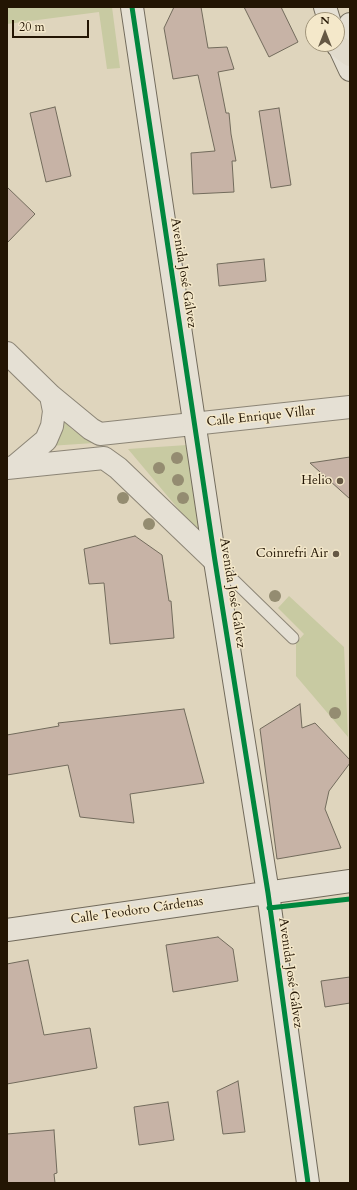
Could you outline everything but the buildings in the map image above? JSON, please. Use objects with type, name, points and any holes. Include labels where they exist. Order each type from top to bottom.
[{"type":"street","name":"Avenida José Gálvez","points":[[132,7],[215,561],[268,893],[308,1183]]},
{"type":"street","points":[[345,38],[350,24]]},
{"type":"street","points":[[344,52],[350,70]]},
{"type":"street","points":[[7,353],[51,396],[54,411],[52,426],[46,440],[11,467]]},
{"type":"street","name":"Calle Enrique Villar","points":[[51,396],[91,429],[100,434],[350,407]]},
{"type":"street","points":[[11,467],[104,458],[118,468],[215,561]]},
{"type":"street","name":"Calle Teodoro Cárdenas","points":[[7,930],[350,881]]},
{"type":"lane","points":[[215,561],[293,638]]},
{"type":"green space","points":[[7,7],[112,7],[120,68],[107,69],[99,12],[7,24]]},
{"type":"green space","points":[[60,417],[73,430],[94,443],[49,446]]},
{"type":"green space","points":[[187,445],[201,536],[128,449]]},
{"type":"green space","points":[[289,596],[344,647],[348,737],[296,676],[296,643],[304,634],[278,608]]},
{"type":"cycle path","points":[[132,7],[215,561],[268,893],[308,1183]]},
{"type":"cycle path","points":[[269,908],[350,899]]},
{"type":"place","name":"Helio","points":[[340,481]]},
{"type":"place","name":"Coinrefri Air","points":[[336,554]]}]
